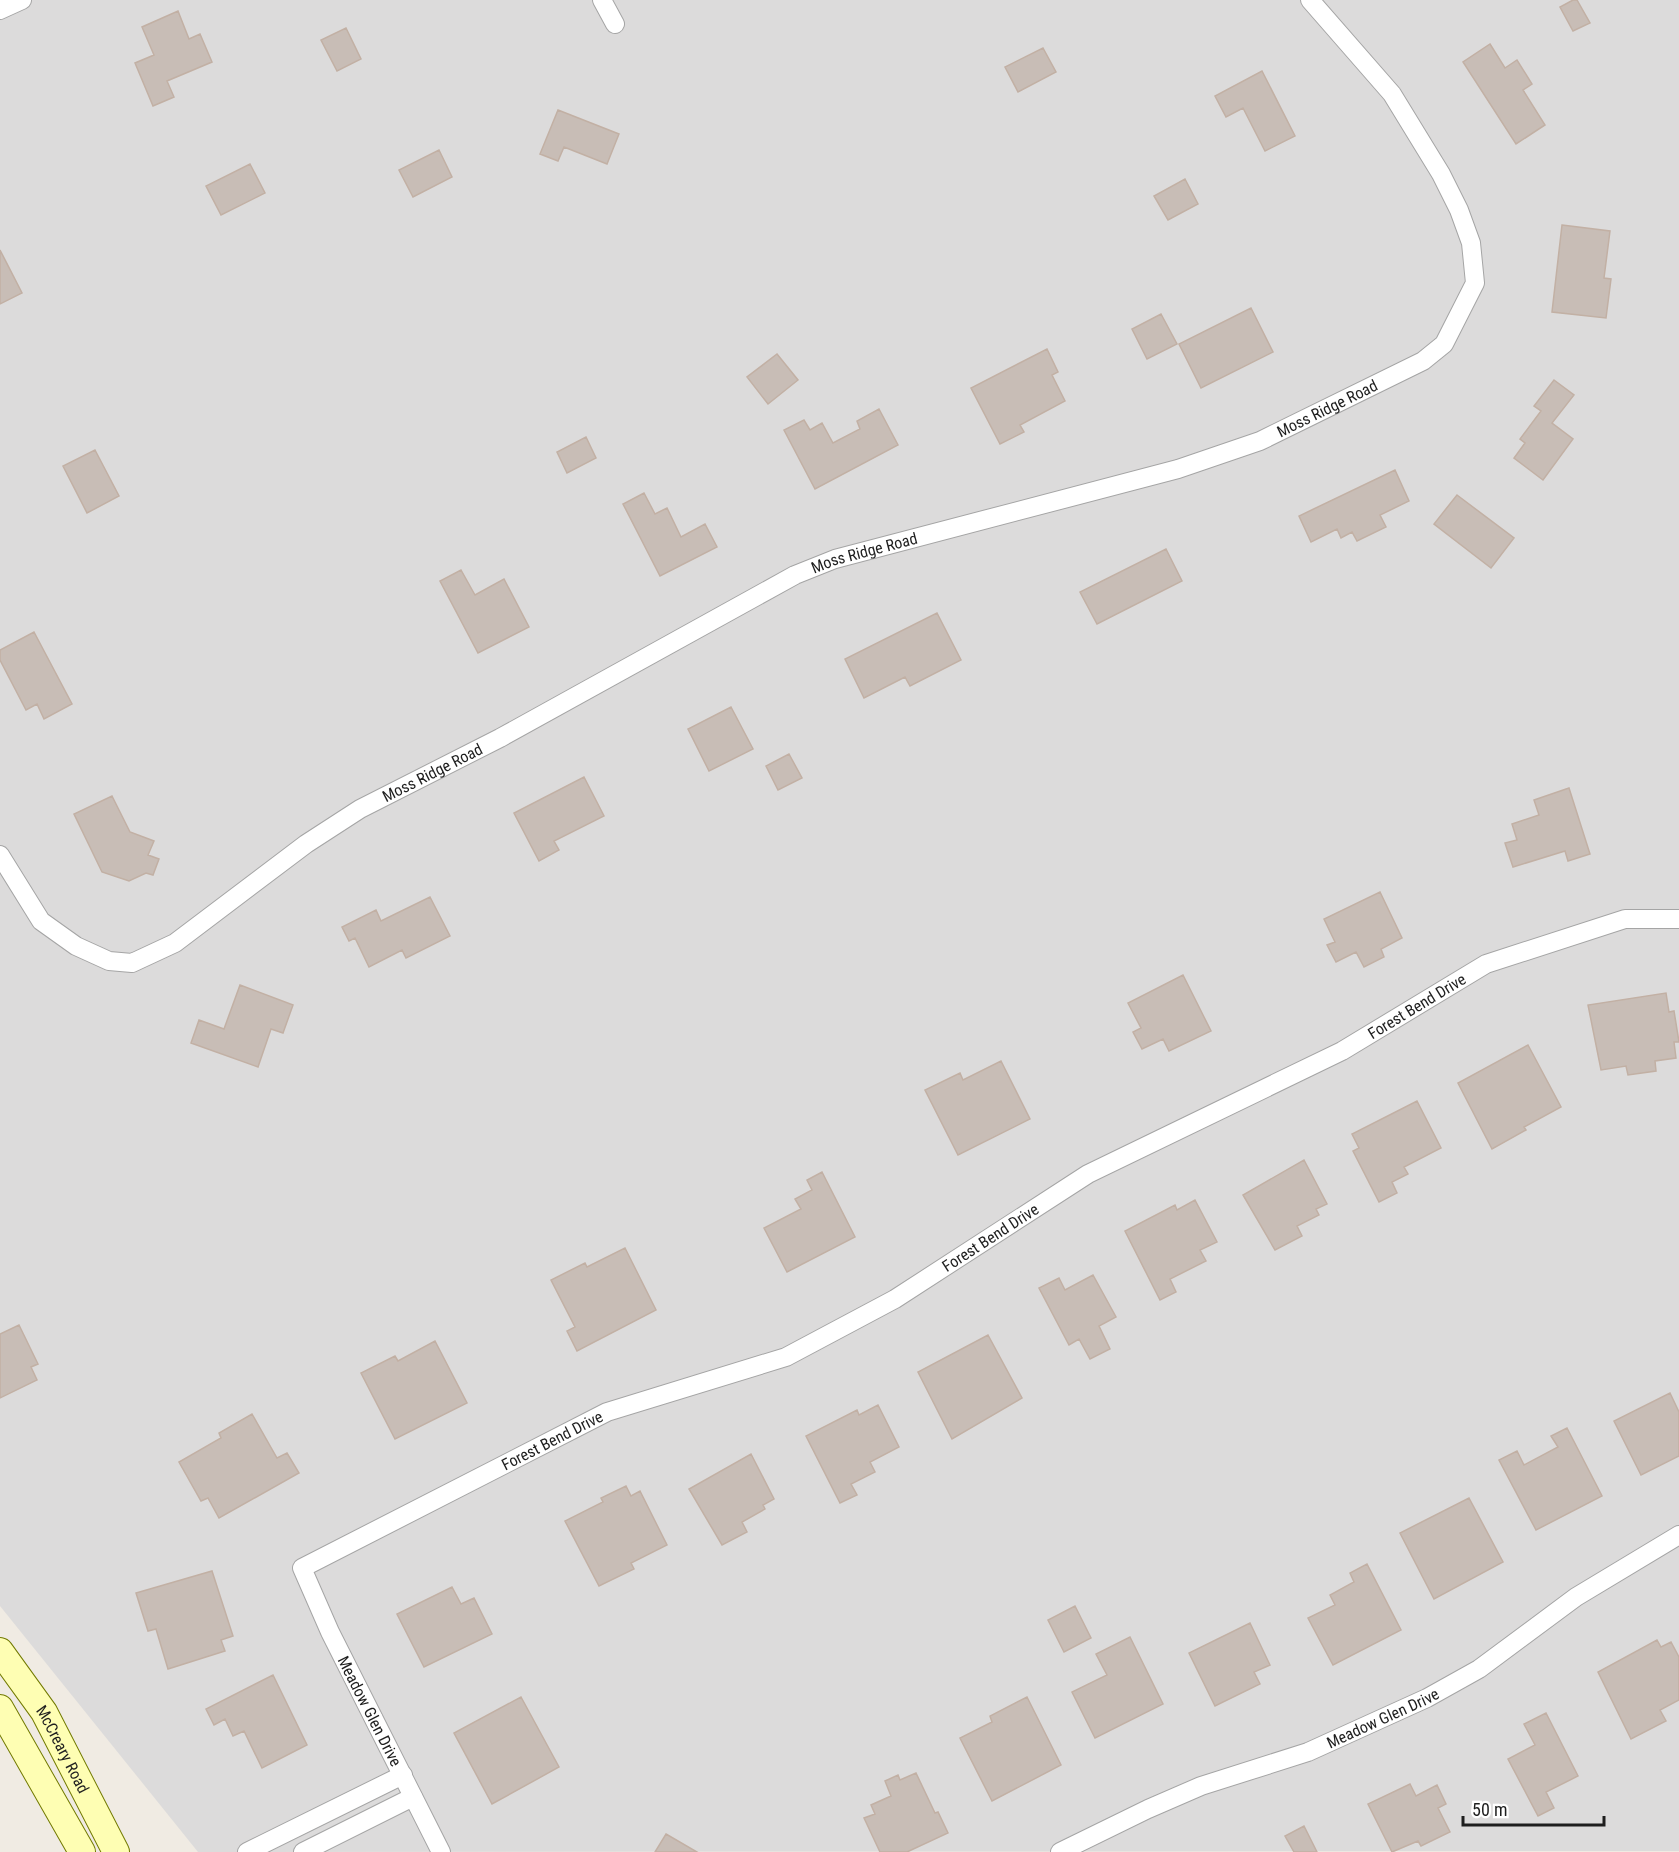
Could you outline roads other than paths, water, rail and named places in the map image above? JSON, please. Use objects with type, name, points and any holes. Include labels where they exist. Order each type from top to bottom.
[{"type":"main road","name":"McCreary Road","points":[[0,1651],[48,1719],[116,1852]]},
{"type":"main road","name":"McCreary Road","points":[[0,1708],[82,1852]]},
{"type":"street","points":[[0,10],[22,0]]},
{"type":"street","points":[[602,0],[615,24]]},
{"type":"street","name":"Moss Ridge Road","points":[[0,855],[41,921],[76,946],[109,961],[132,963],[175,943],[306,844],[360,809],[500,738],[795,575],[835,559],[1178,469],[1260,441],[1423,361],[1444,344],[1475,283],[1471,243],[1459,210],[1441,174],[1392,94],[1311,0]]},
{"type":"street","name":"Forest Bend Drive","points":[[302,1568],[607,1412],[786,1357],[895,1299],[1088,1174],[1342,1052],[1486,964],[1625,919],[1679,919]]},
{"type":"street","name":"Meadow Glen Drive","points":[[1060,1852],[1201,1786],[1308,1752],[1427,1698],[1479,1669],[1575,1597],[1679,1535]]},
{"type":"street","name":"Meadow Glen Drive","points":[[302,1568],[330,1632],[441,1852]]},
{"type":"street","points":[[247,1852],[403,1775]]},
{"type":"street","points":[[303,1852],[413,1797]]}]
